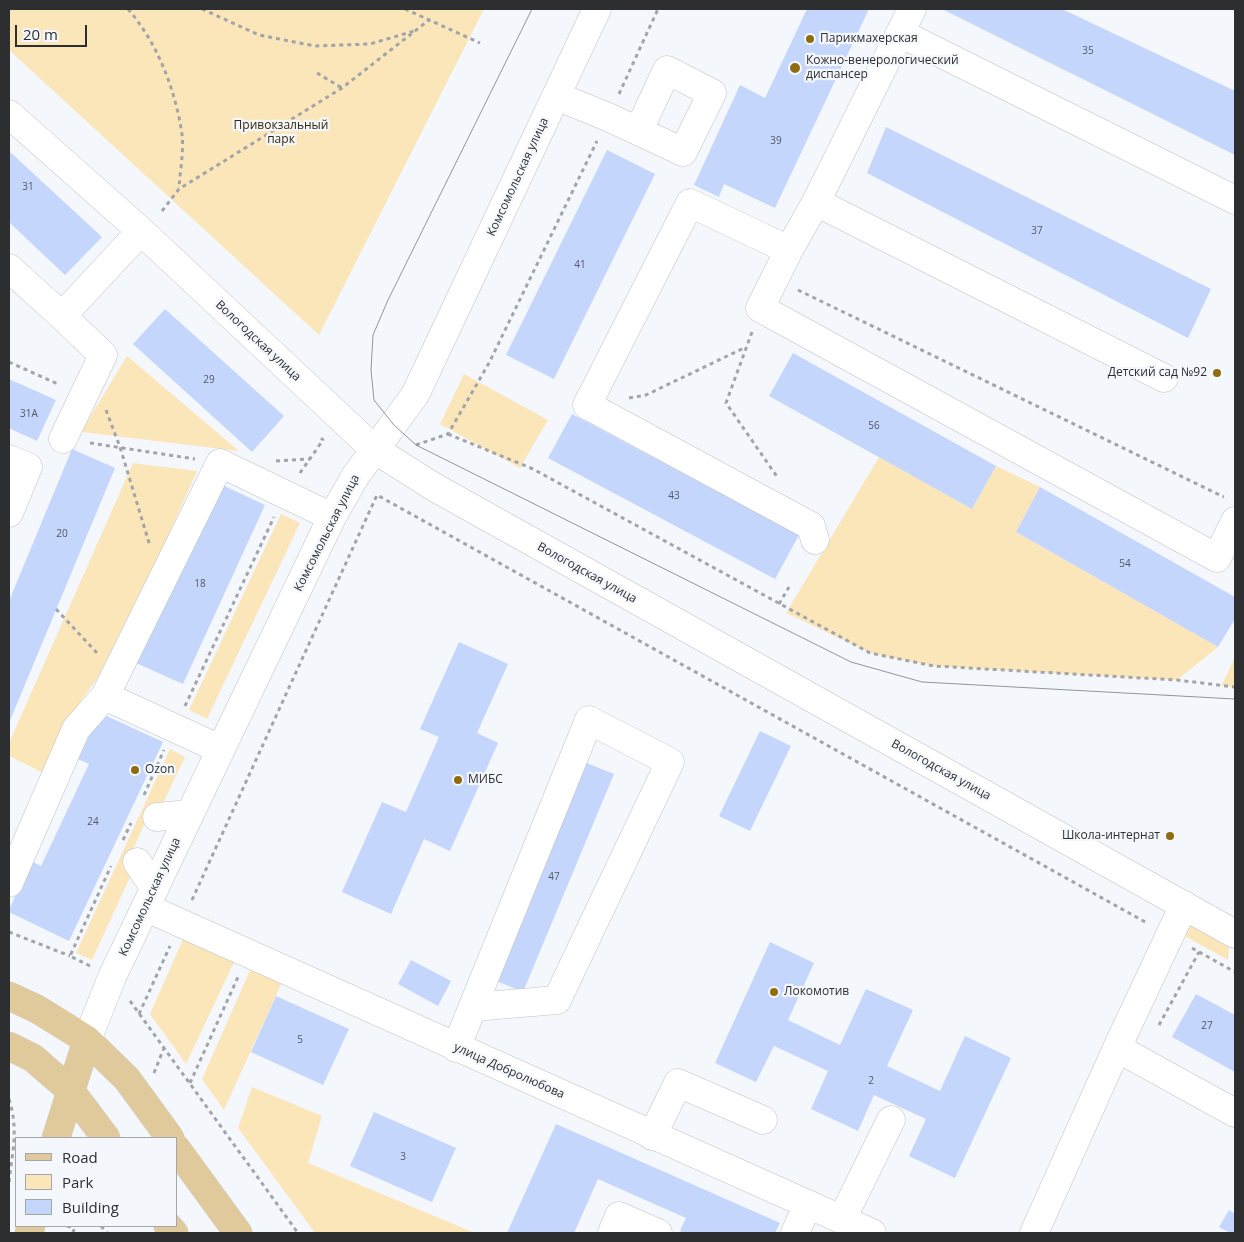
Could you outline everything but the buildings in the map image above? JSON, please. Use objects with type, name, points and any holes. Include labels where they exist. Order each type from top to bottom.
[{"type":"main road","points":[[9,996],[37,1009],[87,1040],[127,1079],[169,1137]]},
{"type":"main road","points":[[56,1137],[87,1040]]},
{"type":"main road","points":[[9,1046],[33,1058],[70,1090],[105,1137]]},
{"type":"main road","points":[[178,1151],[238,1233]]},
{"type":"street","name":"Комсомольская улица","points":[[87,1040],[112,977],[332,517],[356,475],[415,395],[597,9]]},
{"type":"street","points":[[912,9],[816,202],[760,308],[1217,558],[1231,510]]},
{"type":"street","points":[[900,33],[1235,200]]},
{"type":"street","points":[[556,96],[639,130]]},
{"type":"street","name":"Вологодская улица","points":[[9,114],[141,231],[374,449],[442,492],[1235,934]]},
{"type":"street","points":[[816,202],[1164,378]]},
{"type":"street","points":[[789,250],[690,203],[616,357],[587,406],[811,526],[815,540]]},
{"type":"street","points":[[62,316],[141,231]]},
{"type":"street","points":[[9,268],[103,355],[63,439]]},
{"type":"street","points":[[9,459],[28,467],[9,513]]},
{"type":"street","points":[[9,883],[76,729],[111,685],[220,463],[332,517]]},
{"type":"street","points":[[111,685],[220,749]]},
{"type":"street","points":[[456,1048],[589,720],[670,762],[557,1000],[474,1007]]},
{"type":"street","points":[[157,817],[190,814]]},
{"type":"street","points":[[137,862],[151,898]]},
{"type":"street","name":"улица Добролюбова","points":[[151,898],[181,923],[652,1136],[872,1233]]},
{"type":"street","points":[[1034,1233],[1184,905]]},
{"type":"street","points":[[1117,1048],[1235,1113]]},
{"type":"street","points":[[652,1136],[678,1083],[763,1120]]},
{"type":"street","points":[[842,1220],[891,1120]]},
{"type":"street","points":[[795,1233],[808,1204]]},
{"type":"street","points":[[612,1233],[619,1216],[658,1233]]},
{"type":"path","points":[[128,9],[141,24],[168,74],[182,136],[179,189]]},
{"type":"path","points":[[202,9],[258,35],[315,46],[370,44],[417,30]]},
{"type":"path","points":[[405,9],[480,43]]},
{"type":"path","points":[[448,434],[488,363],[608,117],[658,9]]},
{"type":"path","points":[[162,211],[179,189],[342,88],[429,20]]},
{"type":"path","points":[[317,73],[342,88]]},
{"type":"path","points":[[775,279],[1231,510]]},
{"type":"path","points":[[760,308],[726,403],[783,485]]},
{"type":"path","points":[[626,398],[646,395],[746,347]]},
{"type":"path","points":[[9,362],[89,385],[120,447],[160,583]]},
{"type":"path","points":[[416,445],[448,434],[533,469],[870,653],[934,666],[1177,680],[1235,686]]},
{"type":"path","points":[[63,439],[220,463]]},
{"type":"path","points":[[310,459],[323,440]]},
{"type":"path","points":[[139,1014],[377,495],[1235,972]]},
{"type":"path","points":[[779,604],[789,587]]},
{"type":"path","points":[[56,609],[111,685]]},
{"type":"path","points":[[9,932],[70,956]]},
{"type":"path","points":[[1158,1027],[1199,952]]},
{"type":"path","points":[[190,1084],[248,953]]},
{"type":"path","points":[[9,1099],[13,1113],[15,1139],[9,1183]]},
{"type":"path","points":[[73,1233],[74,1227]]},
{"type":"green space","name":"Привокзальный парк","points":[[9,9],[484,9],[319,335],[9,50]]},
{"type":"green space","points":[[127,356],[239,451],[81,432]]},
{"type":"green space","points":[[464,374],[548,420],[520,468],[440,424]]},
{"type":"green space","points":[[879,457],[972,509],[996,466],[1040,487],[1016,532],[1218,647],[1177,680],[934,666],[870,653],[786,613]]},
{"type":"green space","points":[[133,463],[197,471],[116,652],[70,716],[47,775],[9,756],[9,743]]},
{"type":"green space","points":[[281,514],[300,523],[207,719],[189,710]]},
{"type":"green space","points":[[1235,658],[1235,687],[1221,686]]},
{"type":"green space","points":[[170,749],[185,757],[159,812],[151,809],[131,854],[135,866],[92,960],[76,953]]},
{"type":"green space","points":[[1192,925],[1229,944],[1228,960],[1181,934]]},
{"type":"green space","points":[[185,935],[236,958],[186,1064],[150,1014]]},
{"type":"green space","points":[[252,966],[283,980],[224,1110],[202,1079]]},
{"type":"green space","points":[[252,1087],[322,1116],[308,1163],[475,1233],[315,1233],[238,1128]]},
{"type":"tram line","points":[[532,9],[388,300],[373,335],[371,370],[374,400],[394,425],[416,445],[851,662],[922,682],[1235,699]]},
{"type":"place","name":"Парикмахерская","points":[[810,39]]},
{"type":"place","name":"Кожно-венерологический диспансер","points":[[795,68]]},
{"type":"place","name":"Детский сад №92","points":[[1217,373]]},
{"type":"place","name":"Ozon","points":[[135,770]]},
{"type":"place","name":"МИБС","points":[[458,780]]},
{"type":"place","name":"Школа-интернат","points":[[1170,836]]},
{"type":"place","name":"Локомотив","points":[[774,992]]}]
